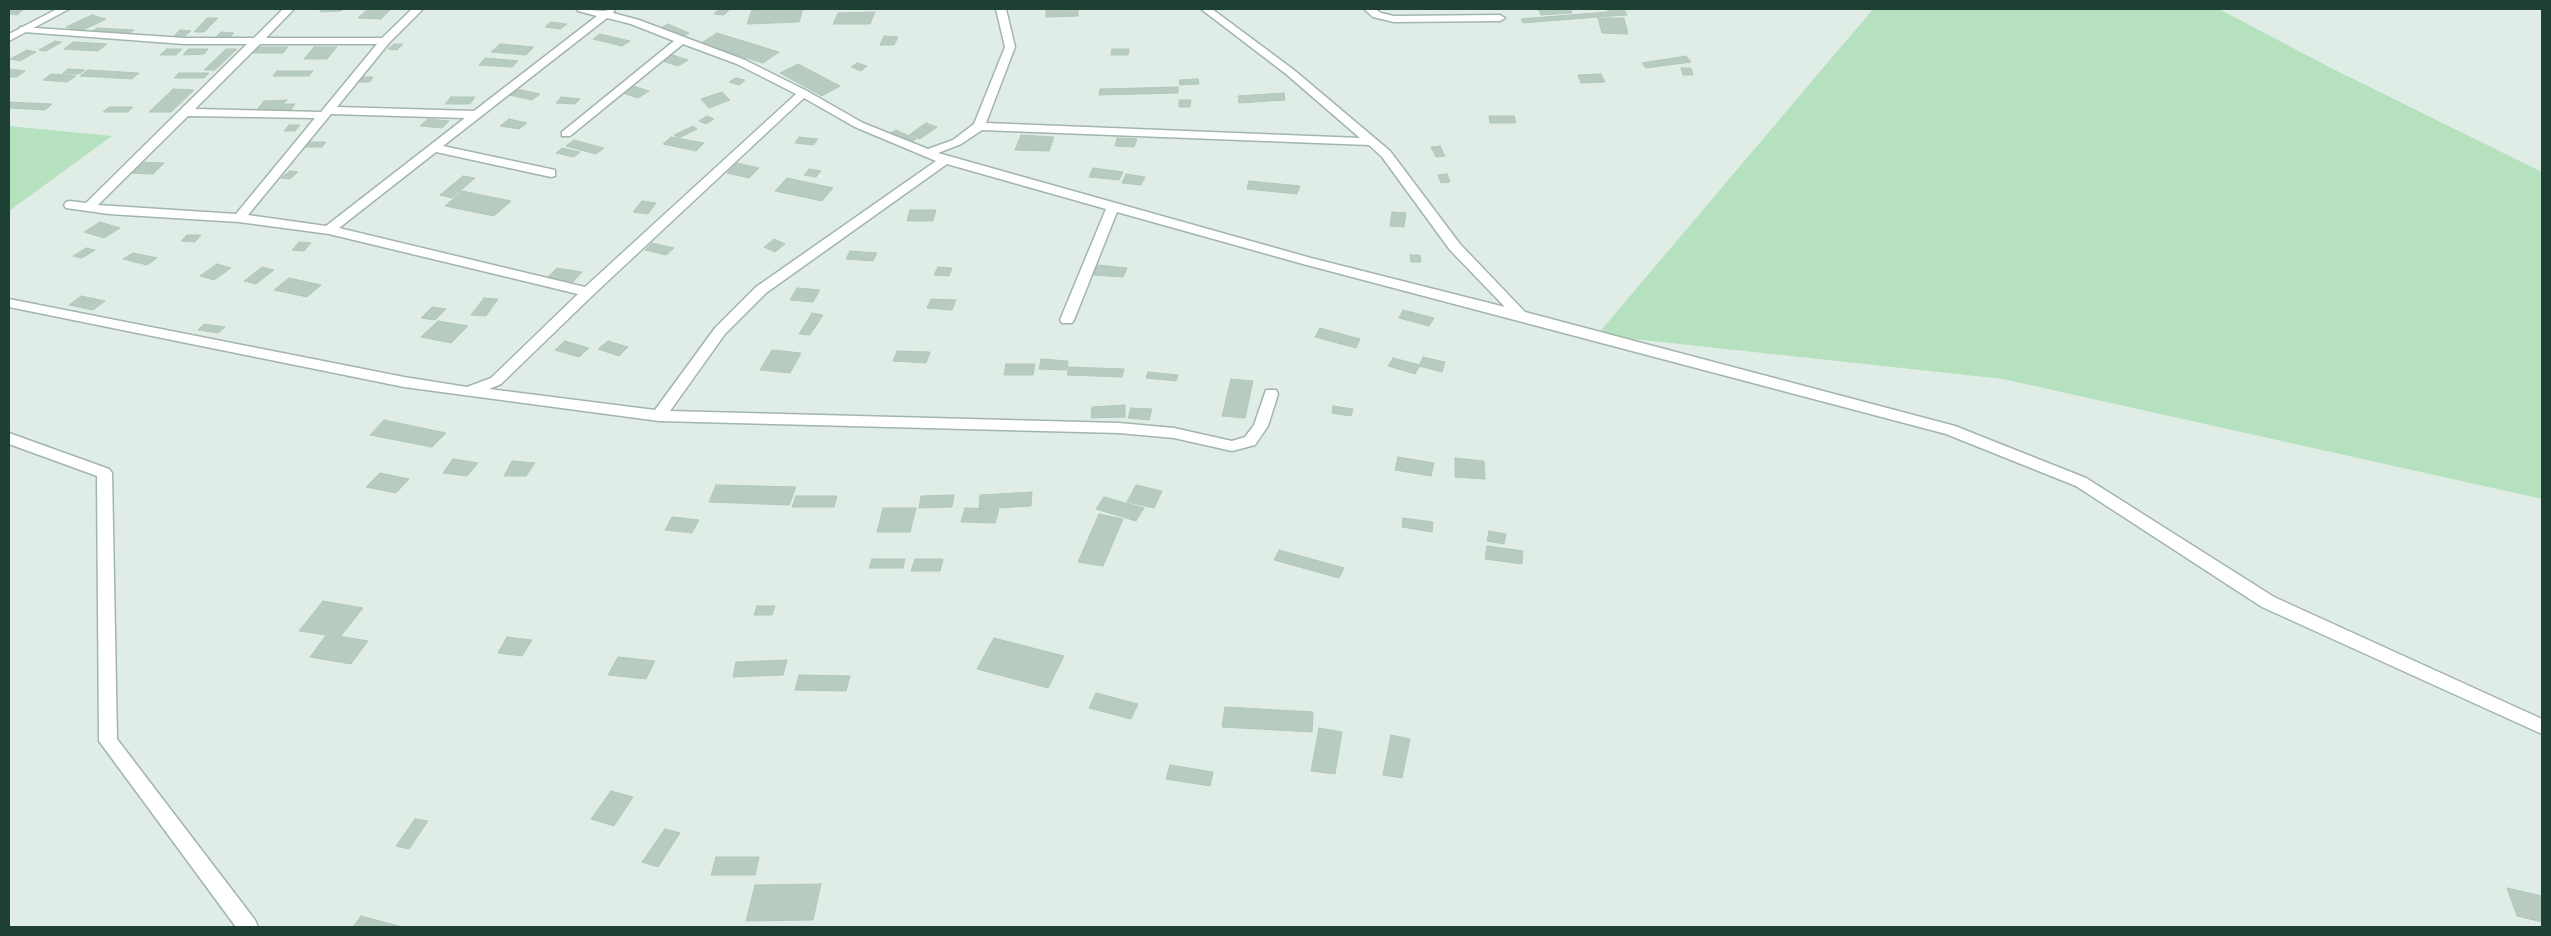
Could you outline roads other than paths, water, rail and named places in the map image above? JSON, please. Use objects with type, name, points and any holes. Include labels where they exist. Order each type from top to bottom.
[{"type":"street","points":[[9,38],[64,9]]},
{"type":"street","points":[[88,208],[289,9]]},
{"type":"street","points":[[239,218],[385,40],[418,9]]},
{"type":"street","points":[[582,9],[609,12],[741,62],[803,93],[859,125],[945,160],[1308,261],[1520,314],[1950,430],[2081,482],[2268,602],[2542,727]]},
{"type":"street","points":[[928,153],[957,142],[979,126],[1010,47],[1001,9]]},
{"type":"street","points":[[1206,9],[1290,72],[1386,154],[1455,247],[1520,314]]},
{"type":"street","points":[[1369,9],[1377,15],[1394,19],[1500,18]]},
{"type":"street","points":[[329,230],[609,12]]},
{"type":"street","points":[[24,29],[184,41],[258,39],[385,40]]},
{"type":"street","points":[[566,134],[683,39]]},
{"type":"street","points":[[468,392],[496,381],[588,292],[803,93]]},
{"type":"street","points":[[184,112],[477,115]]},
{"type":"street","points":[[979,126],[1371,142]]},
{"type":"street","points":[[434,148],[551,173]]},
{"type":"street","points":[[659,416],[720,331],[761,290],[945,160]]},
{"type":"street","points":[[70,205],[88,208],[239,218],[329,230],[588,292]]},
{"type":"street","points":[[1067,320],[1113,207]]},
{"type":"street","points":[[9,303],[404,382],[659,416],[1119,428],[1174,433],[1232,446],[1250,441],[1262,426],[1271,394]]},
{"type":"street","points":[[9,438],[104,473],[108,741],[248,927]]}]
